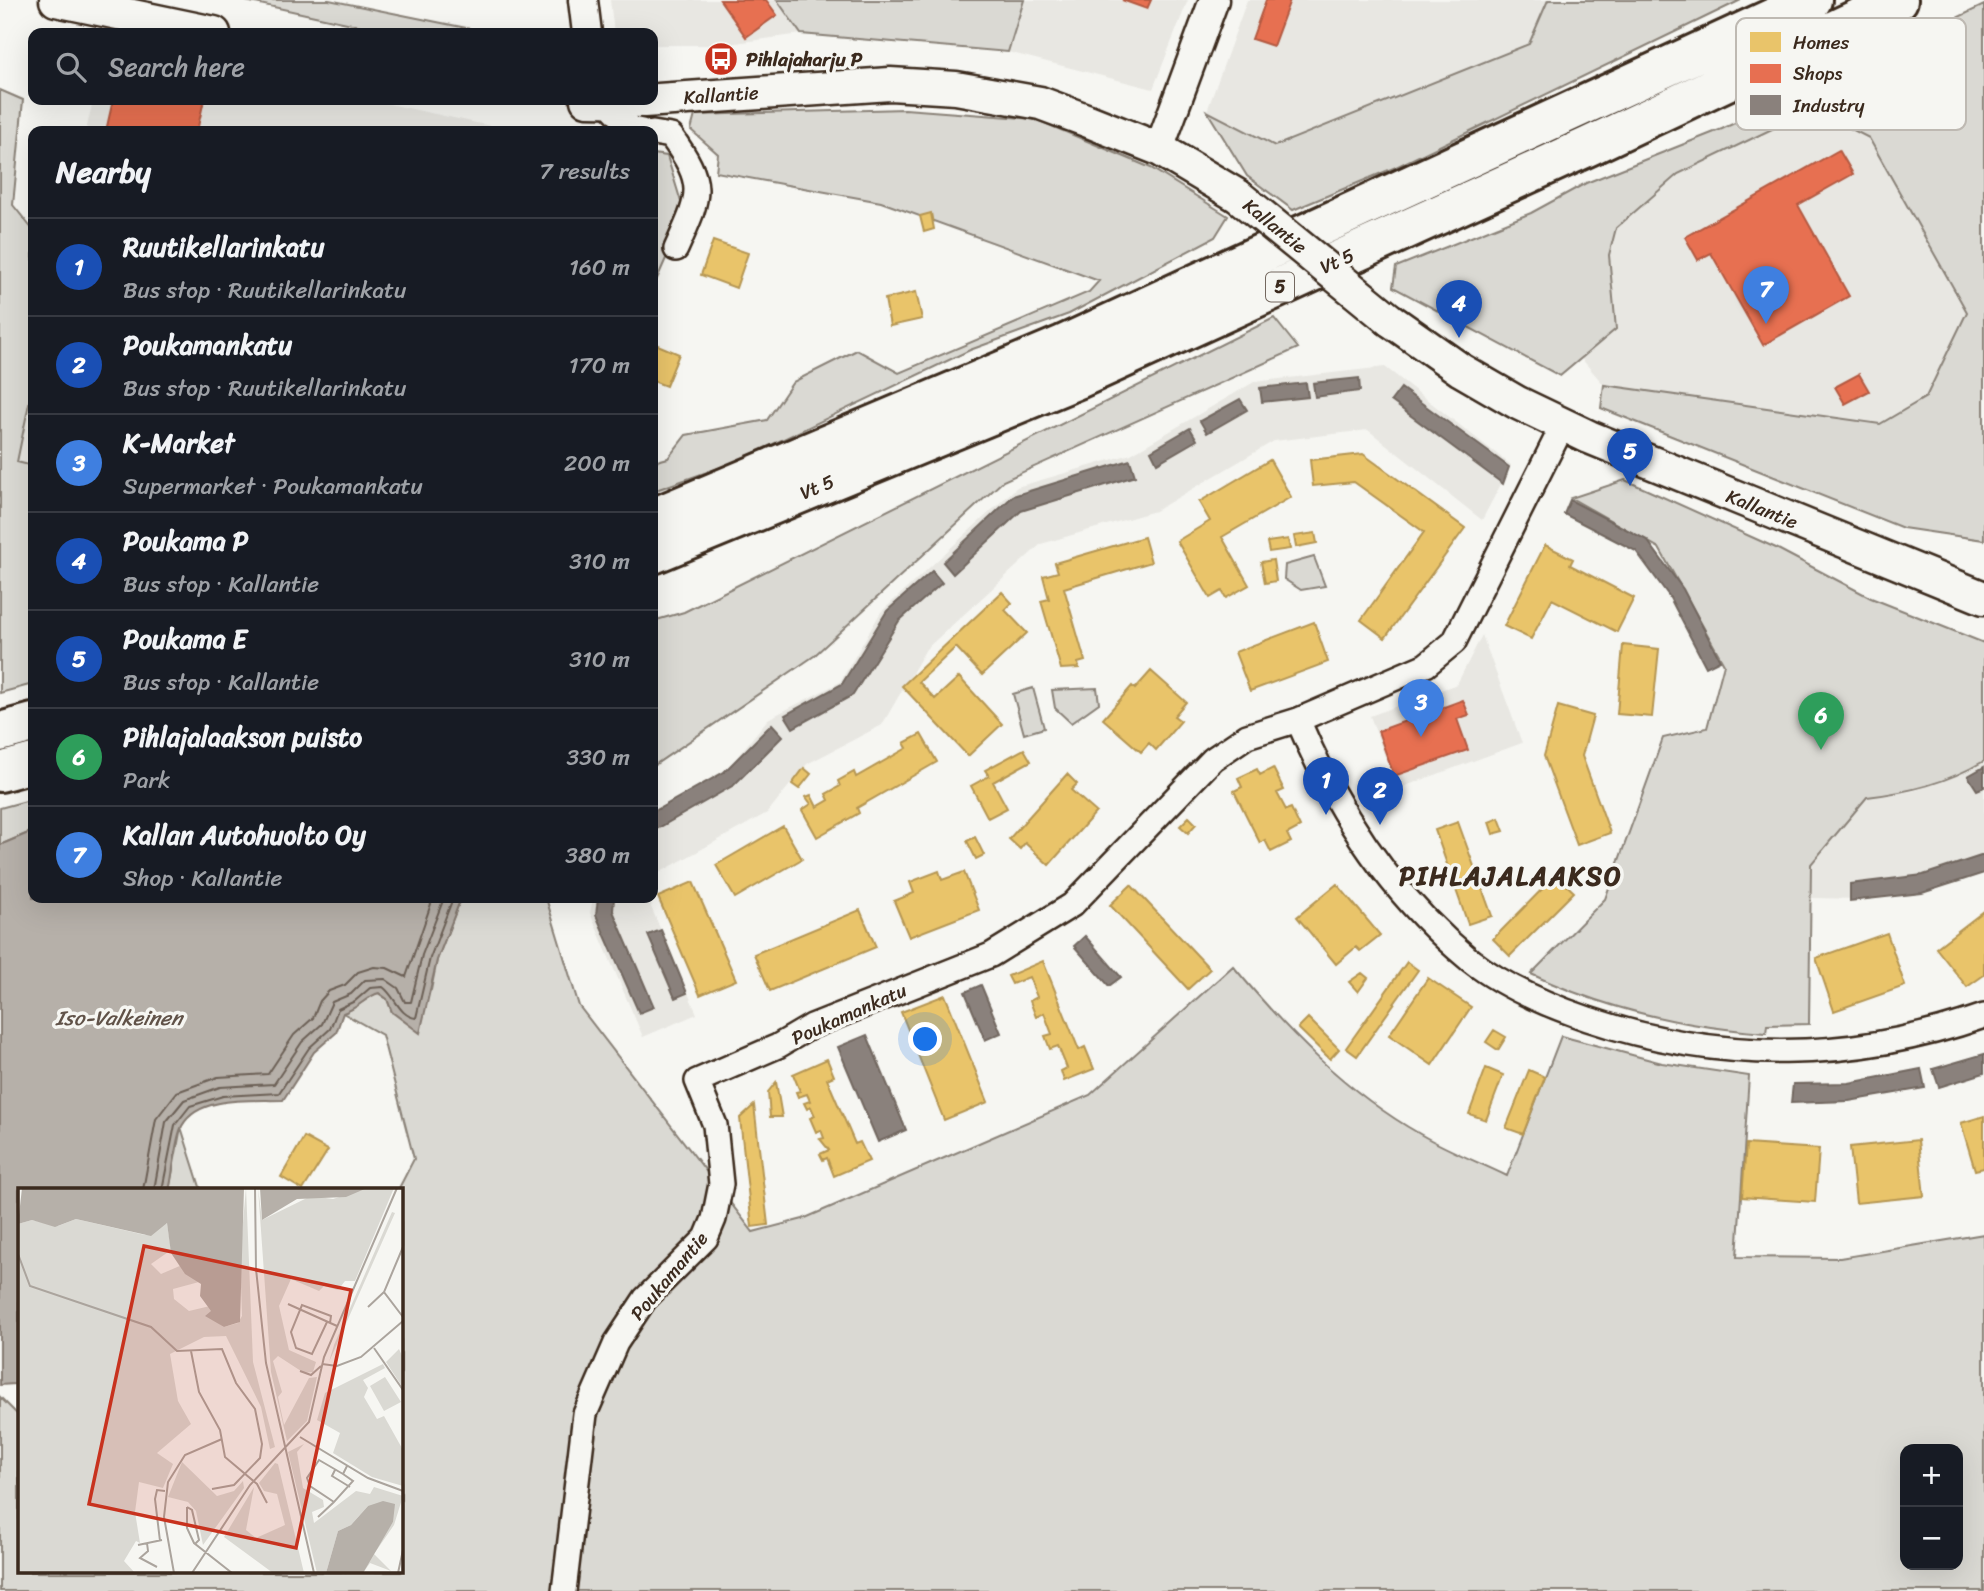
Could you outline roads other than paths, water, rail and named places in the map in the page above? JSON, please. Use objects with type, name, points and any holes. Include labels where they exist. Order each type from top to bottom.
[{"type":"highway","name":"Vt 5","points":[[1773,18],[1812,0]]},
{"type":"highway","name":"Vt 5","points":[[1860,18],[1898,0]]},
{"type":"highway","name":"Vt 5","points":[[658,516],[1063,345],[1736,35]]},
{"type":"highway","name":"Vt 5","points":[[658,552],[1078,379],[1736,77]]},
{"type":"highway","points":[[0,732],[28,724]]},
{"type":"highway","points":[[0,772],[28,764]]},
{"type":"main road","points":[[56,0],[190,28]]},
{"type":"main road","name":"Kallantie","points":[[658,96],[890,84],[956,88],[1040,103],[1159,149],[1238,196],[1390,320],[1461,370],[1563,425],[1984,598]]},
{"type":"street","points":[[583,0],[586,28]]},
{"type":"street","points":[[1159,149],[1214,0]]},
{"type":"street","points":[[599,105],[628,126]]},
{"type":"street","points":[[658,134],[671,136],[691,164],[698,188],[694,206],[676,249]]},
{"type":"street","name":"Poukamankatu","points":[[696,1081],[778,1045],[812,1026],[991,955],[1072,905],[1213,759],[1232,744],[1247,736],[1298,720],[1426,665],[1454,642],[1563,425]]},
{"type":"street","points":[[1298,720],[1312,754],[1351,826],[1380,867],[1422,916],[1472,961],[1542,1004],[1631,1033],[1695,1047],[1766,1051],[1857,1048],[1984,1016]]},
{"type":"street","name":"Poukamantie","points":[[564,1591],[585,1413],[616,1343],[645,1299],[706,1238],[714,1219],[721,1184],[715,1125],[696,1081]]},
{"type":"water","name":"Iso-Valkeinen","points":[[28,833],[28,903],[459,903],[437,960],[420,1033],[392,1012],[387,999],[379,993],[343,1013],[336,1033],[314,1052],[283,1100],[242,1100],[213,1104],[190,1116],[179,1132],[169,1188],[18,1188],[18,1380],[15,1384],[0,1385],[0,845]]},
{"type":"place","name":"Pihlajaharju P","points":[[721,59]]},
{"type":"place","name":"Kallan Autohuolto Oy","points":[[1766,324]]},
{"type":"place","name":"Poukama P","points":[[1459,338]]},
{"type":"place","name":"Poukama E","points":[[1630,486]]},
{"type":"place","name":"K-Market","points":[[1421,737]]},
{"type":"place","name":"Pihlajalaakson puisto","points":[[1821,750]]},
{"type":"place","name":"Ruutikellarinkatu","points":[[1326,815]]},
{"type":"place","name":"Poukamankatu","points":[[1380,825]]},
{"type":"district","name":"PIHLAJALAAKSO","points":[[1511,876]]}]
